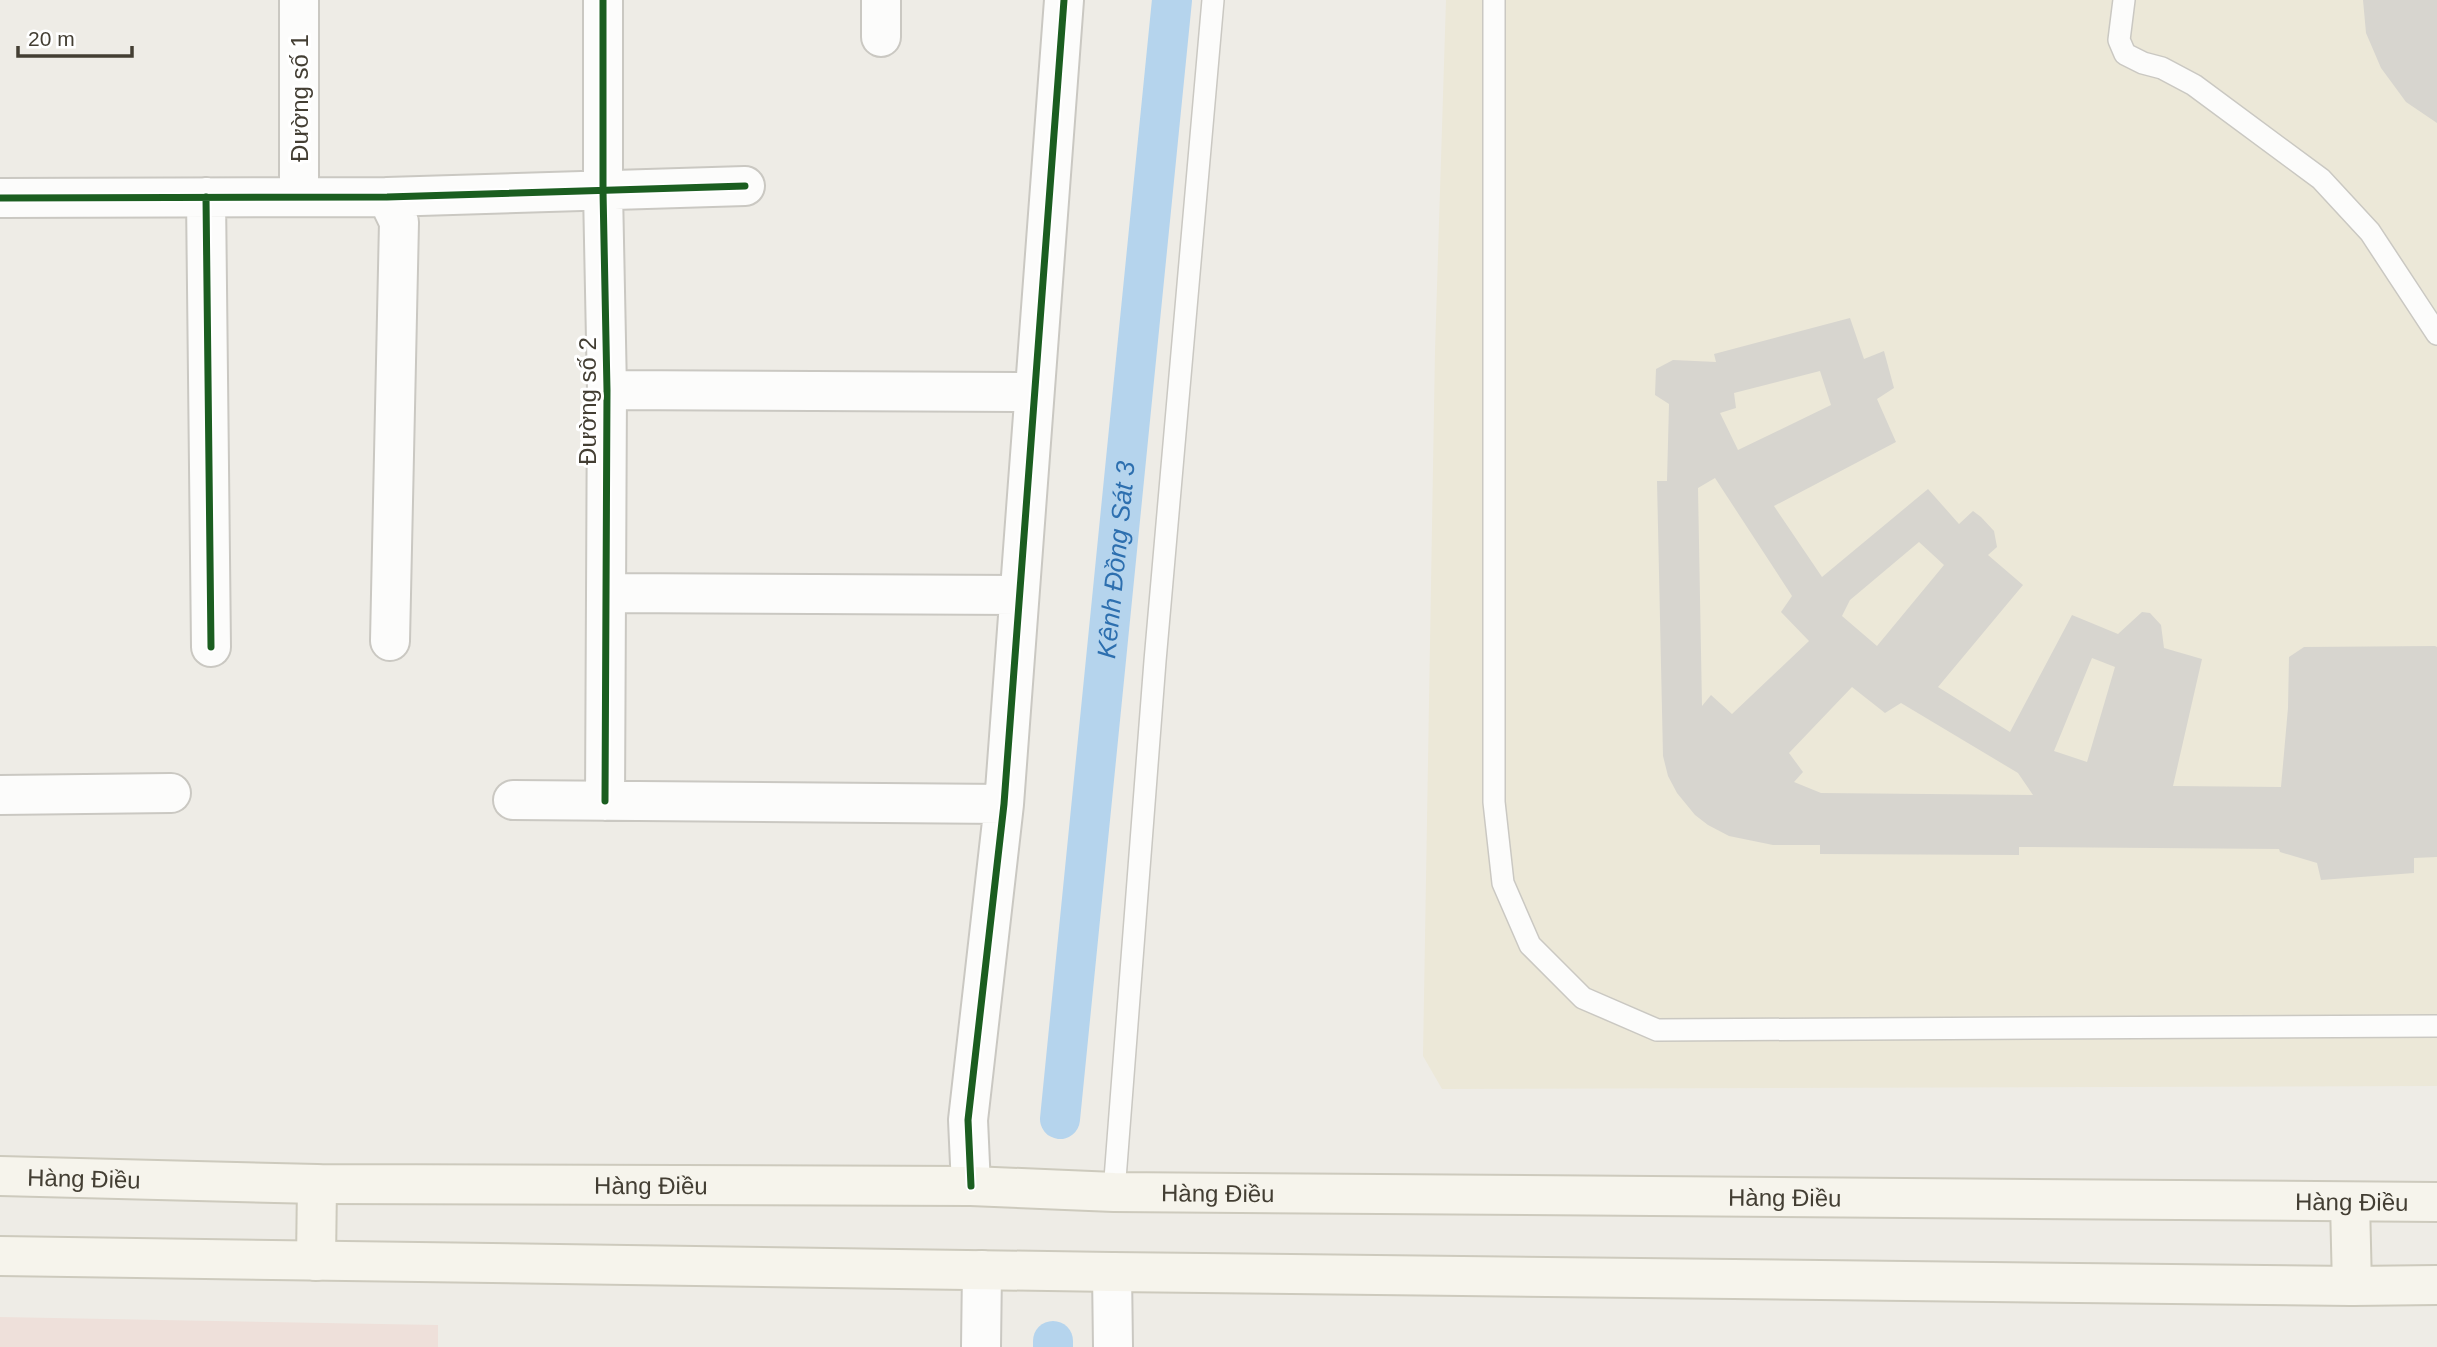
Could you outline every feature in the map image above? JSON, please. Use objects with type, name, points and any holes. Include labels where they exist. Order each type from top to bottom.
[{"type":"main road","name":"Hàng Điều","points":[[0,1176],[317,1184],[971,1186],[1114,1192],[2437,1202]]},
{"type":"main road","points":[[316,1261],[317,1184]]},
{"type":"main road","points":[[2350,1203],[2352,1286]]},
{"type":"main road","points":[[0,1256],[1112,1272],[2437,1285]]},
{"type":"street","name":"Đường số 1","points":[[299,0],[299,197]]},
{"type":"street","name":"Đường số 2","points":[[603,0],[607,390],[605,801]]},
{"type":"street","points":[[971,1186],[968,1120],[1004,804],[1063,12]]},
{"type":"street","points":[[0,198],[387,197],[745,187]]},
{"type":"street","points":[[206,197],[211,647]]},
{"type":"street","points":[[387,197],[399,222],[390,641]]},
{"type":"street","points":[[607,390],[1034,392]]},
{"type":"street","points":[[606,593],[1019,595]]},
{"type":"street","points":[[0,795],[171,793]]},
{"type":"street","points":[[513,800],[1004,804]]},
{"type":"street","points":[[981,1347],[982,1270]]},
{"type":"street","points":[[1112,1272],[1113,1347]]},
{"type":"lane","points":[[1114,1192],[1158,633],[1213,0]]},
{"type":"lane","points":[[1494,0],[1494,802],[1503,883],[1530,945],[1583,998],[1657,1030],[2437,1026]]},
{"type":"lane","points":[[2124,0],[2119,40],[2125,54],[2162,68],[2194,85],[2321,179],[2370,232],[2437,334]]},
{"type":"shaded area","points":[[1446,0],[2437,0],[2437,1086],[1442,1089],[1423,1056],[1435,350]]},
{"type":"shaded area","points":[[0,1317],[438,1325],[438,1347],[0,1347]]},
{"type":"building","points":[[2363,0],[2437,0],[2437,123],[2406,102],[2381,68],[2366,33]]},
{"type":"building","points":[[1850,318],[1864,359],[1884,351],[1894,388],[1877,399],[1896,442],[1774,506],[1822,577],[1928,489],[1959,524],[1973,511],[1981,517],[1994,531],[1997,547],[1988,555],[2023,585],[1938,687],[2010,732],[2072,615],[2118,634],[2142,612],[2150,613],[2161,625],[2164,648],[2202,659],[2173,786],[2281,787],[2288,708],[2289,657],[2304,647],[2437,647],[2437,857],[2414,858],[2414,873],[2321,880],[2317,863],[2280,852],[2279,849],[2019,847],[2019,855],[1820,854],[1820,845],[1773,845],[1729,836],[1708,825],[1695,815],[1677,793],[1668,776],[1663,756],[1657,481],[1667,481],[1669,404],[1655,395],[1656,369],[1673,360],[1716,362],[1714,354]],"holes":[[[1820,371],[1831,405],[1738,450],[1720,413],[1736,408],[1734,393]],[[1715,478],[1792,596],[1781,612],[1809,641],[1732,714],[1711,695],[1702,706],[1698,488]],[[1919,542],[1944,565],[1877,646],[1842,616],[1850,600]],[[2092,658],[2115,667],[2087,762],[2054,751]],[[1852,687],[1885,713],[1901,703],[2018,773],[2033,795],[1821,793],[1794,782],[1803,772],[1789,753]]]},
{"type":"waterway","name":"Kênh Đồng Sát 3","points":[[1060,1119],[1172,0]]},
{"type":"waterway","points":[[1053,1341],[1053,1347]]},
{"type":"cycle path","points":[[603,0],[607,390],[605,801]]},
{"type":"cycle path","points":[[971,1186],[968,1120],[1004,804],[1064,0]]},
{"type":"cycle path","points":[[0,198],[387,197],[745,186]]},
{"type":"cycle path","points":[[206,197],[211,647]]}]
